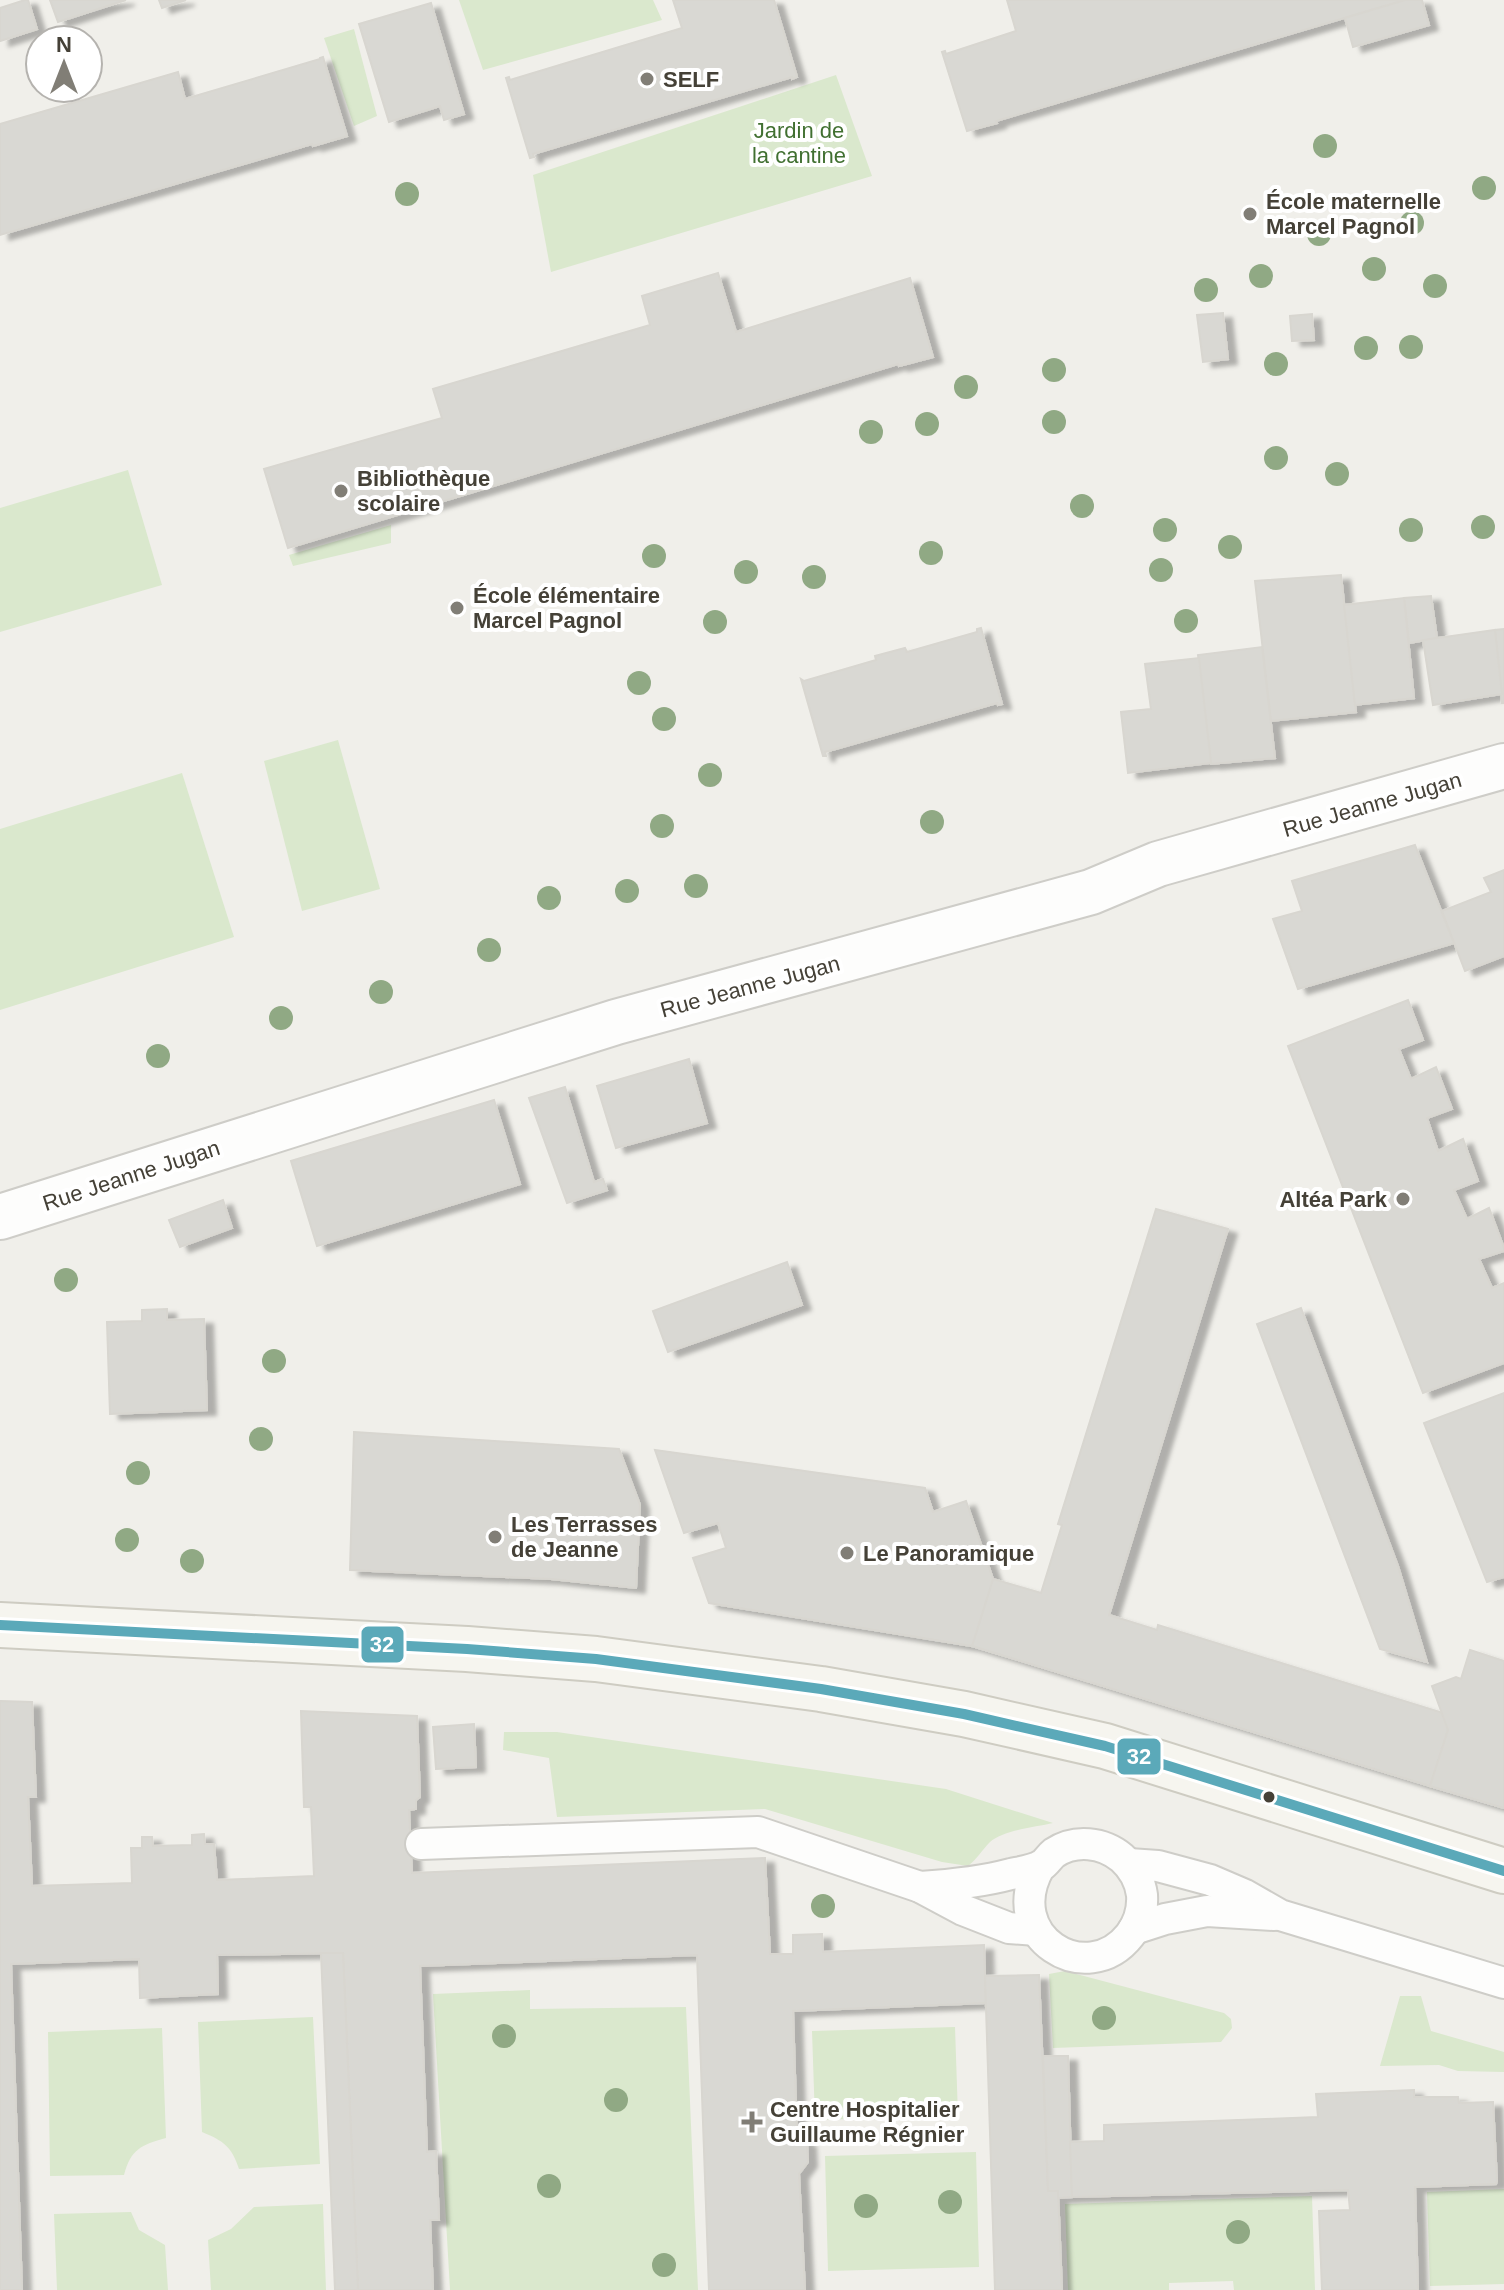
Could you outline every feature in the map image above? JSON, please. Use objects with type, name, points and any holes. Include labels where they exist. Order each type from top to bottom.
[{"type":"main road","points":[[0,1625],[495,1651],[596,1659],[821,1689],[964,1714],[1105,1746],[1504,1871]]},
{"type":"street","name":"Rue Jeanne Jugan","points":[[0,1217],[616,1022],[1077,896],[1158,864],[1504,766]]},
{"type":"lane","points":[[421,1844],[758,1832],[920,1887],[963,1910],[1009,1928],[1036,1930]]},
{"type":"lane","points":[[1077,1844],[1105,1847],[1129,1864],[1141,1888],[1140,1916],[1126,1940],[1114,1950],[1086,1957],[1057,1951],[1036,1930],[1028,1897],[1040,1866],[1050,1856],[1077,1844]]},
{"type":"lane","points":[[1129,1864],[1158,1866],[1210,1880],[1280,1915],[1504,1983]]},
{"type":"lane","points":[[920,1887],[962,1883],[1040,1866]]},
{"type":"lane","points":[[1134,1929],[1207,1911],[1280,1915]]},
{"type":"green space","points":[[459,0],[653,0],[662,20],[483,70]]},
{"type":"green space","points":[[354,29],[377,116],[354,126],[324,38]]},
{"type":"green space","name":"Jardin de la cantine","points":[[836,75],[872,176],[551,272],[533,175]]},
{"type":"green space","points":[[128,470],[162,585],[0,632],[0,508]]},
{"type":"green space","points":[[391,525],[391,543],[293,566],[289,555]]},
{"type":"green space","points":[[338,740],[380,889],[302,911],[264,761]]},
{"type":"green space","points":[[182,773],[234,937],[0,1010],[0,829]]},
{"type":"green space","points":[[504,1732],[557,1732],[946,1789],[1053,1823],[996,1838],[968,1866],[942,1862],[765,1809],[557,1817],[549,1758],[503,1750]]},
{"type":"green space","points":[[1065,1971],[1224,2013],[1231,2019],[1232,2028],[1221,2042],[1053,2048],[1049,1974]]},
{"type":"green space","points":[[530,1990],[530,2009],[686,2007],[698,2290],[450,2290],[433,1994]]},
{"type":"green space","points":[[1400,1996],[1421,1996],[1431,2031],[1504,2052],[1504,2072],[1458,2071],[1439,2065],[1380,2066]]},
{"type":"green space","points":[[313,2017],[320,2164],[239,2169],[226,2146],[202,2132],[198,2022]]},
{"type":"green space","points":[[955,2027],[958,2116],[815,2120],[812,2031]]},
{"type":"green space","points":[[162,2028],[166,2138],[138,2149],[124,2175],[50,2176],[48,2032]]},
{"type":"green space","points":[[976,2152],[979,2267],[828,2271],[825,2156]]},
{"type":"green space","points":[[1504,2189],[1504,2284],[1430,2286],[1427,2192]]},
{"type":"green space","points":[[1312,2196],[1315,2290],[1234,2290],[1233,2281],[1169,2283],[1169,2290],[1068,2290],[1065,2204]]},
{"type":"green space","points":[[323,2204],[326,2290],[211,2290],[208,2240],[231,2229],[254,2207]]},
{"type":"green space","points":[[131,2212],[139,2230],[165,2245],[168,2290],[57,2290],[54,2214]]},
{"type":"building","points":[[28,0],[35,24],[24,24],[24,33],[0,41],[0,8]]},
{"type":"building","points":[[50,0],[126,0],[58,22]]},
{"type":"building","points":[[159,0],[186,0],[162,8]]},
{"type":"building","name":"SELF","points":[[673,0],[774,0],[797,77],[533,154],[534,157],[530,158],[506,78],[510,80],[682,28]]},
{"type":"building","points":[[1007,0],[1405,0],[967,131],[942,52],[946,54],[1016,31]]},
{"type":"building","points":[[1405,0],[1422,0],[1429,25],[1353,47],[1345,18]]},
{"type":"building","points":[[431,3],[464,114],[444,120],[440,106],[389,122],[359,24]]},
{"type":"building","points":[[323,57],[347,136],[0,235],[0,124],[68,104],[104,104],[104,94],[178,72],[185,99]]},
{"type":"building","points":[[718,273],[736,332],[910,278],[933,357],[898,364],[288,548],[264,469],[442,418],[433,389],[650,325],[642,296]]},
{"type":"building","points":[[1223,313],[1228,359],[1203,362],[1197,315]]},
{"type":"building","points":[[1312,314],[1314,340],[1292,341],[1290,316]]},
{"type":"building","points":[[1341,575],[1356,712],[1271,721],[1255,581]]},
{"type":"building","points":[[1431,596],[1437,638],[1409,643],[1404,598]]},
{"type":"building","points":[[1404,598],[1414,698],[1355,705],[1344,605]]},
{"type":"building","points":[[981,628],[1002,704],[825,752],[826,756],[823,756],[801,679],[804,681],[876,660],[875,656],[905,648],[907,652],[977,632]]},
{"type":"building","points":[[1504,629],[1504,703],[1502,703],[1495,630]]},
{"type":"building","points":[[1495,630],[1502,694],[1433,705],[1423,640]]},
{"type":"building","points":[[1262,647],[1275,758],[1211,764],[1198,655]]},
{"type":"building","points":[[1199,658],[1211,763],[1128,773],[1121,712],[1151,709],[1145,664]]},
{"type":"building","points":[[1415,845],[1454,943],[1298,989],[1273,919],[1302,911],[1292,881]]},
{"type":"building","points":[[1504,870],[1504,956],[1465,971],[1442,911],[1491,892],[1484,878]]},
{"type":"building","name":"Altéa Park","points":[[1408,1000],[1423,1040],[1399,1049],[1411,1079],[1436,1067],[1452,1109],[1427,1118],[1438,1151],[1463,1139],[1478,1181],[1454,1190],[1467,1219],[1489,1208],[1504,1248],[1504,1251],[1479,1259],[1492,1288],[1504,1283],[1504,1363],[1423,1393],[1288,1046]]},
{"type":"building","points":[[689,1059],[707,1123],[616,1148],[597,1086]]},
{"type":"building","points":[[565,1087],[594,1182],[603,1179],[607,1190],[567,1203],[529,1098]]},
{"type":"building","points":[[494,1100],[520,1184],[317,1246],[291,1161]]},
{"type":"building","points":[[223,1200],[232,1228],[180,1247],[169,1220]]},
{"type":"building","points":[[1156,1209],[1228,1229],[1109,1615],[1157,1630],[1158,1625],[1443,1713],[1448,1730],[1430,1786],[972,1646],[993,1579],[1041,1593],[1062,1525],[1058,1524]]},
{"type":"building","points":[[787,1262],[802,1305],[668,1352],[653,1311]]},
{"type":"building","points":[[1301,1308],[1398,1566],[1427,1662],[1380,1649],[1257,1324]]},
{"type":"building","points":[[167,1309],[167,1320],[204,1319],[207,1410],[110,1414],[107,1322],[142,1321],[142,1310]]},
{"type":"building","points":[[1504,1393],[1504,1577],[1487,1582],[1424,1423]]},
{"type":"building","name":"Les Terrasses de Jeanne","points":[[354,1432],[619,1449],[640,1505],[636,1588],[551,1579],[350,1570]]},
{"type":"building","name":"Le Panoramique","points":[[655,1450],[925,1488],[933,1512],[966,1501],[993,1579],[972,1646],[709,1603],[693,1558],[726,1548],[718,1523],[684,1533]]},
{"type":"building","points":[[1470,1650],[1504,1661],[1504,1808],[1430,1786],[1448,1730],[1432,1686],[1456,1677],[1461,1679]]},
{"type":"building","points":[[0,1701],[32,1702],[36,1797],[28,1797],[32,1886],[132,1883],[131,1848],[142,1848],[142,1837],[152,1837],[153,1846],[192,1845],[192,1835],[204,1834],[205,1844],[214,1844],[217,1880],[314,1876],[311,1807],[304,1807],[301,1711],[417,1716],[420,1797],[416,1800],[416,1809],[409,1810],[412,1873],[765,1858],[770,1954],[793,1954],[793,1935],[822,1934],[823,1952],[984,1945],[986,2003],[793,2011],[797,2136],[807,2142],[808,2162],[799,2174],[805,2290],[709,2290],[697,1955],[420,1966],[427,2152],[436,2151],[439,2220],[430,2220],[433,2290],[358,2290],[343,1953],[217,1955],[218,1994],[140,1998],[139,1959],[11,1964],[22,2290],[0,2290]]},
{"type":"building","points":[[474,1724],[476,1767],[436,1769],[433,1727]]},
{"type":"building","points":[[321,1953],[343,1953],[358,2290],[335,2290]]},
{"type":"building","points":[[1039,1975],[1048,2191],[1058,2191],[1062,2290],[995,2290],[985,1976]]},
{"type":"building","points":[[1043,2056],[1068,2056],[1072,2197],[1058,2198],[1058,2191],[1048,2191]]},
{"type":"building","points":[[1414,2090],[1414,2097],[1458,2097],[1459,2103],[1493,2102],[1497,2181],[1496,2184],[1415,2187],[1418,2290],[1322,2290],[1319,2211],[1350,2210],[1348,2190],[1072,2197],[1070,2142],[1104,2141],[1104,2125],[1318,2117],[1316,2094]]},
{"type":"transit line","name":"32","points":[[0,1625],[467,1649],[596,1659],[821,1689],[964,1714],[1105,1746],[1504,1871]]},
{"type":"place","name":"SELF","points":[[647,79]]},
{"type":"place","name":"École maternelle Marcel Pagnol","points":[[1250,214]]},
{"type":"place","name":"Bibliothèque scolaire","points":[[341,491]]},
{"type":"place","name":"École élémentaire Marcel Pagnol","points":[[457,608]]},
{"type":"place","name":"Altéa Park","points":[[1403,1199]]},
{"type":"place","name":"Les Terrasses de Jeanne","points":[[495,1537]]},
{"type":"place","name":"Le Panoramique","points":[[847,1553]]},
{"type":"place","name":"Centre Hospitalier Guillaume Régnier","points":[[752,2122]]}]
